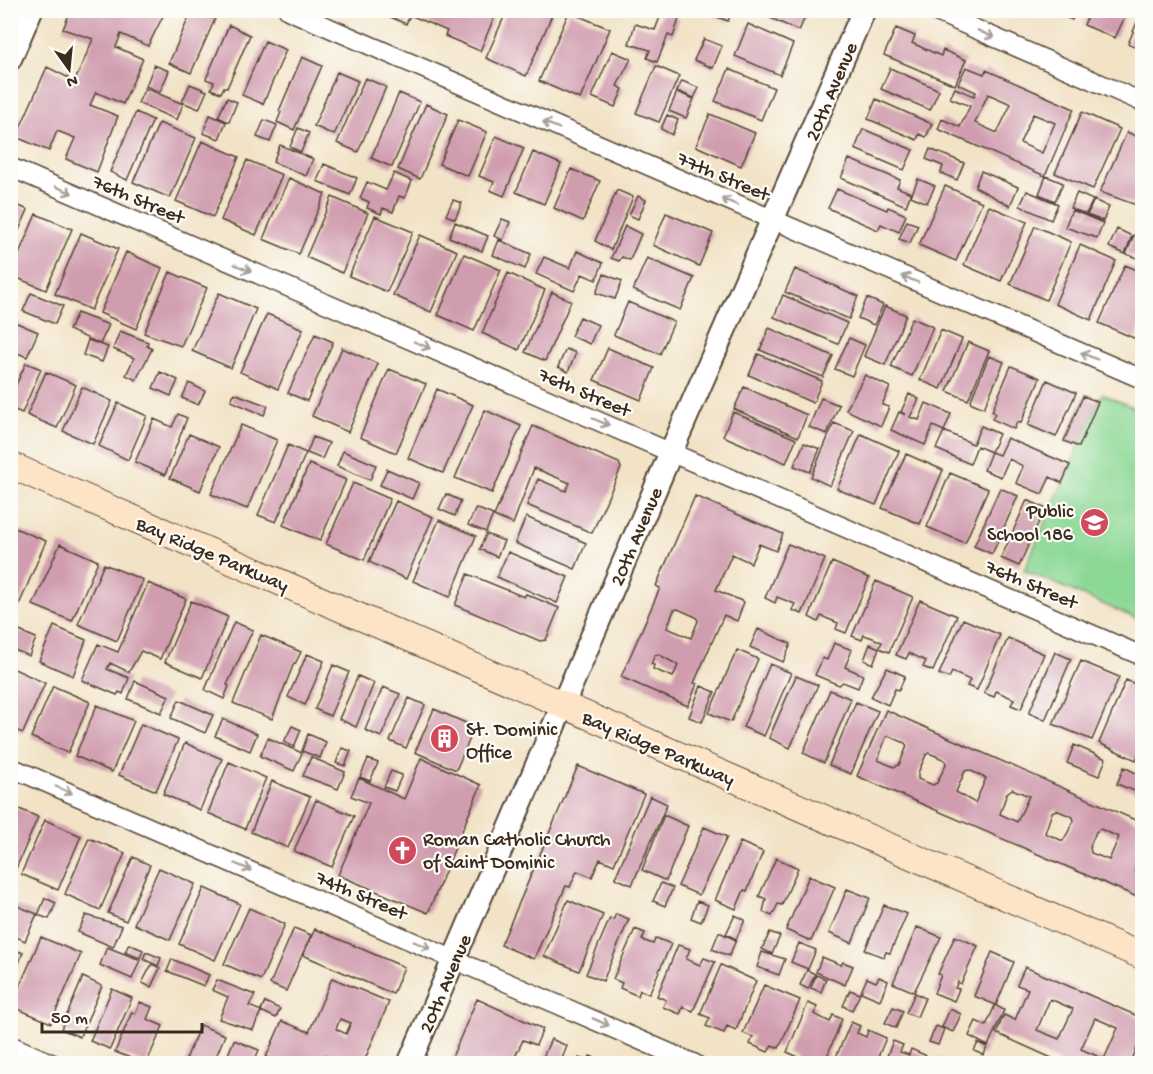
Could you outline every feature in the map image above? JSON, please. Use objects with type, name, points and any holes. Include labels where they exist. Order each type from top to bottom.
[{"type":"main road","name":"Bay Ridge Parkway","points":[[10,465],[1143,956]]},
{"type":"street","points":[[10,59],[31,10]]},
{"type":"street","name":"77th Street","points":[[288,10],[1143,379]]},
{"type":"street","name":"20th Avenue","points":[[409,1064],[671,452],[774,221],[864,10]]},
{"type":"street","points":[[932,10],[1143,102]]},
{"type":"street","name":"76th Street","points":[[10,167],[1143,656]]},
{"type":"street","name":"74th Street","points":[[10,767],[695,1064]]},
{"type":"street","points":[[10,1045],[53,1064]]},
{"type":"green space","name":"Public School 186","points":[[1102,394],[1142,411],[1142,621],[1024,570]]},
{"type":"building","points":[[71,10],[166,10],[148,46],[121,34],[116,47],[143,59],[123,104],[96,92],[90,105],[118,116],[97,172],[66,159],[75,138],[57,131],[49,151],[16,137],[47,67],[75,81],[93,39],[63,29]]},
{"type":"building","points":[[192,10],[215,19],[191,73],[169,63]]},
{"type":"building","points":[[375,10],[493,10],[496,13],[480,51],[445,36],[447,31],[410,15],[406,24]]},
{"type":"building","points":[[507,10],[554,10],[526,76],[486,58]]},
{"type":"building","points":[[712,10],[733,10],[728,21],[710,14]]},
{"type":"building","points":[[753,10],[808,10],[799,31]]},
{"type":"building","points":[[1050,10],[1076,10],[1072,20]]},
{"type":"building","points":[[1090,10],[1128,10],[1115,38],[1084,25]]},
{"type":"building","points":[[1142,10],[1142,50],[1128,44]]},
{"type":"building","points":[[569,12],[610,29],[580,99],[539,81]]},
{"type":"building","points":[[662,12],[679,19],[673,37],[668,35],[657,62],[647,58],[650,50],[629,44],[635,24],[655,30]]},
{"type":"building","points":[[748,24],[793,44],[780,75],[735,56]]},
{"type":"building","points":[[229,25],[250,35],[227,88],[224,87],[221,93],[211,89],[214,82],[206,79]]},
{"type":"building","points":[[896,28],[915,36],[912,43],[941,56],[943,50],[966,60],[955,85],[884,55]]},
{"type":"building","points":[[704,39],[722,46],[713,68],[694,60]]},
{"type":"building","points":[[265,41],[286,50],[263,104],[242,95]]},
{"type":"building","points":[[612,51],[631,59],[617,86],[623,89],[615,107],[592,97]]},
{"type":"building","points":[[302,57],[322,66],[294,130],[277,122],[281,112],[279,111]]},
{"type":"building","points":[[154,65],[169,71],[160,92],[146,86]]},
{"type":"building","points":[[656,66],[679,76],[659,122],[636,113]]},
{"type":"building","points":[[966,67],[984,74],[986,70],[1074,109],[1045,176],[938,129],[942,119],[960,127],[970,106],[950,98],[955,88],[974,96],[976,92],[958,84]],"holes":[[[988,94],[1011,104],[997,133],[975,123]],[[1033,114],[1055,123],[1042,153],[1020,143]]]},
{"type":"building","points":[[890,68],[939,90],[930,110],[881,89]]},
{"type":"building","points":[[729,69],[774,88],[761,120],[715,101]]},
{"type":"building","points":[[337,72],[358,81],[334,135],[314,126]]},
{"type":"building","points":[[365,78],[386,87],[358,152],[337,143]]},
{"type":"building","points":[[682,81],[699,88],[694,98],[677,91]]},
{"type":"building","points":[[190,84],[207,91],[199,109],[182,102]]},
{"type":"building","points":[[145,88],[183,104],[177,120],[138,103]]},
{"type":"building","points":[[677,92],[694,99],[686,118],[669,111]]},
{"type":"building","points":[[399,93],[420,102],[392,167],[371,158]]},
{"type":"building","points":[[227,98],[237,102],[229,122],[218,117]]},
{"type":"building","points":[[876,99],[932,124],[926,137],[919,134],[917,140],[868,119]]},
{"type":"building","points":[[426,104],[448,114],[420,179],[398,169]]},
{"type":"building","points":[[136,112],[153,120],[127,180],[110,172]]},
{"type":"building","points":[[1082,112],[1120,129],[1093,189],[1055,173]]},
{"type":"building","points":[[710,114],[755,133],[741,166],[696,146]]},
{"type":"building","points":[[210,115],[226,122],[219,139],[203,133]]},
{"type":"building","points":[[667,115],[678,120],[672,135],[661,129]]},
{"type":"building","points":[[264,120],[277,125],[270,142],[257,137]]},
{"type":"building","points":[[458,120],[487,132],[468,176],[439,164]]},
{"type":"building","points":[[159,123],[196,138],[170,198],[133,182]]},
{"type":"building","points":[[298,128],[309,133],[301,152],[290,147]]},
{"type":"building","points":[[863,129],[913,150],[904,170],[855,149]]},
{"type":"building","points":[[1127,132],[1142,139],[1142,207],[1100,192]]},
{"type":"building","points":[[496,136],[524,148],[504,196],[490,190],[494,182],[479,176]]},
{"type":"building","points":[[202,141],[239,157],[213,217],[176,201]]},
{"type":"building","points":[[280,145],[313,159],[306,176],[273,162]]},
{"type":"building","points":[[930,149],[964,163],[957,180],[941,173],[943,166],[926,159]]},
{"type":"building","points":[[533,152],[561,164],[544,204],[516,192]]},
{"type":"building","points":[[849,159],[900,180],[897,187],[911,193],[906,206],[841,178]]},
{"type":"building","points":[[247,160],[282,175],[256,235],[221,220]]},
{"type":"building","points":[[324,164],[357,178],[350,195],[317,181]]},
{"type":"building","points":[[571,169],[600,181],[583,221],[554,208]]},
{"type":"building","points":[[981,171],[1018,187],[1010,206],[975,187]]},
{"type":"building","points":[[394,173],[412,181],[405,198],[399,196],[393,212],[383,208],[381,214],[367,208],[369,202],[360,198],[367,182],[386,190]]},
{"type":"building","points":[[1046,176],[1063,183],[1055,201],[1039,194]]},
{"type":"building","points":[[289,178],[325,194],[299,254],[263,239]]},
{"type":"building","points":[[918,179],[935,186],[927,203],[911,196]]},
{"type":"building","points":[[945,186],[982,202],[956,261],[919,245]]},
{"type":"building","points":[[837,189],[887,210],[888,207],[906,215],[899,232],[881,224],[878,230],[828,208]]},
{"type":"building","points":[[617,190],[633,197],[611,250],[595,241]]},
{"type":"building","points":[[1027,191],[1058,204],[1051,220],[1020,206]]},
{"type":"building","points":[[1077,193],[1093,200],[1086,214],[1070,208]]},
{"type":"building","points":[[638,196],[646,200],[638,219],[629,215]]},
{"type":"building","points":[[332,197],[368,213],[342,273],[306,257]]},
{"type":"building","points":[[453,200],[462,203],[455,219],[446,215]]},
{"type":"building","points":[[1094,200],[1109,207],[1103,221],[1087,215]]},
{"type":"building","points":[[10,202],[28,210],[10,250]]},
{"type":"building","points":[[989,206],[1027,222],[1001,281],[964,265]]},
{"type":"building","points":[[1072,210],[1103,223],[1097,238],[1065,227]]},
{"type":"building","points":[[666,213],[713,233],[699,266],[653,245]]},
{"type":"building","points":[[36,214],[72,229],[46,290],[10,275]]},
{"type":"building","points":[[375,216],[413,232],[387,292],[349,276]]},
{"type":"building","points":[[502,219],[510,222],[503,240],[494,236]]},
{"type":"building","points":[[907,221],[918,225],[910,243],[899,239]]},
{"type":"building","points":[[455,222],[488,236],[482,251],[449,237]]},
{"type":"building","points":[[625,226],[641,234],[630,260],[622,257],[619,261],[611,258]]},
{"type":"building","points":[[1035,226],[1071,242],[1046,300],[1010,284]]},
{"type":"building","points":[[1117,229],[1132,236],[1125,254],[1109,247]]},
{"type":"building","points":[[81,233],[118,249],[91,310],[55,294]]},
{"type":"building","points":[[420,235],[457,251],[431,312],[393,295]]},
{"type":"building","points":[[1134,235],[1142,238],[1142,260],[1126,254]]},
{"type":"building","points":[[499,240],[531,254],[525,269],[493,255]]},
{"type":"building","points":[[1080,245],[1116,261],[1091,320],[1055,304]]},
{"type":"building","points":[[577,251],[603,263],[596,280],[582,274],[574,291],[536,274],[544,257],[570,268]]},
{"type":"building","points":[[126,252],[162,268],[136,329],[100,313]]},
{"type":"building","points":[[464,254],[501,270],[474,331],[438,315]]},
{"type":"building","points":[[647,258],[694,278],[680,310],[633,290]]},
{"type":"building","points":[[1125,265],[1142,272],[1142,324],[1136,339],[1099,323]]},
{"type":"building","points":[[795,269],[858,296],[849,319],[785,292]]},
{"type":"building","points":[[170,272],[207,288],[181,346],[144,333]]},
{"type":"building","points":[[508,273],[545,290],[519,350],[482,333]]},
{"type":"building","points":[[604,274],[622,281],[615,299],[596,293]]},
{"type":"building","points":[[10,283],[18,287],[10,305]]},
{"type":"building","points":[[552,292],[571,301],[545,361],[525,352]]},
{"type":"building","points":[[31,293],[63,306],[55,324],[23,311]]},
{"type":"building","points":[[219,293],[256,309],[231,368],[192,351]]},
{"type":"building","points":[[783,295],[847,323],[838,344],[774,317]]},
{"type":"building","points":[[867,298],[883,305],[874,325],[858,318]]},
{"type":"building","points":[[628,302],[674,322],[660,354],[614,335]]},
{"type":"building","points":[[885,306],[906,315],[885,365],[864,356]]},
{"type":"building","points":[[77,313],[109,325],[100,344],[69,330]]},
{"type":"building","points":[[267,314],[303,329],[278,389],[240,372]]},
{"type":"building","points":[[580,317],[598,325],[590,344],[571,336]]},
{"type":"building","points":[[912,318],[933,327],[912,376],[891,367]]},
{"type":"building","points":[[10,320],[38,332],[27,357],[10,350]]},
{"type":"building","points":[[769,328],[833,356],[823,377],[760,350]]},
{"type":"building","points":[[941,330],[962,339],[941,389],[920,380]]},
{"type":"building","points":[[120,331],[148,342],[147,346],[152,349],[136,380],[126,375],[134,358],[113,349]]},
{"type":"building","points":[[315,334],[333,342],[307,401],[288,393]]},
{"type":"building","points":[[849,338],[865,345],[852,376],[835,369]]},
{"type":"building","points":[[88,340],[108,347],[102,362],[83,355]]},
{"type":"building","points":[[968,342],[989,351],[968,400],[947,391]]},
{"type":"building","points":[[342,348],[378,364],[348,432],[312,416]]},
{"type":"building","points":[[608,348],[654,368],[641,400],[594,380]]},
{"type":"building","points":[[566,349],[576,353],[568,372],[558,367]]},
{"type":"building","points":[[758,354],[822,381],[813,403],[749,375]]},
{"type":"building","points":[[989,356],[1004,362],[984,408],[970,402]]},
{"type":"building","points":[[26,363],[41,369],[22,413],[10,408],[10,398]]},
{"type":"building","points":[[1011,366],[1040,378],[1021,423],[1017,422],[1014,429],[992,419],[995,413],[992,411]]},
{"type":"building","points":[[389,369],[426,384],[396,453],[360,437]]},
{"type":"building","points":[[46,372],[76,385],[57,428],[27,415]]},
{"type":"building","points":[[160,372],[178,380],[171,396],[153,388]]},
{"type":"building","points":[[865,375],[890,387],[882,405],[889,407],[881,426],[846,410]]},
{"type":"building","points":[[1047,380],[1076,393],[1056,437],[1028,425]]},
{"type":"building","points":[[189,383],[205,391],[198,405],[182,398]]},
{"type":"building","points":[[82,387],[112,401],[93,444],[63,431]]},
{"type":"building","points":[[744,387],[807,415],[798,437],[734,409]]},
{"type":"building","points":[[437,389],[473,405],[443,473],[408,458]]},
{"type":"building","points":[[234,393],[268,406],[264,415],[231,401]]},
{"type":"building","points":[[909,394],[919,399],[910,417],[919,420],[926,403],[951,414],[944,431],[933,426],[925,445],[891,430],[899,412],[906,415],[901,412]]},
{"type":"building","points":[[1083,396],[1098,402],[1079,447],[1064,441]]},
{"type":"building","points":[[821,398],[839,405],[827,434],[809,427]]},
{"type":"building","points":[[118,403],[147,416],[128,460],[99,446]]},
{"type":"building","points":[[485,410],[521,426],[492,493],[455,478]]},
{"type":"building","points":[[733,412],[796,439],[786,463],[723,436]]},
{"type":"building","points":[[178,414],[187,418],[165,475],[135,462],[154,419],[172,427]]},
{"type":"building","points":[[834,423],[854,431],[830,486],[811,477]]},
{"type":"building","points":[[241,425],[277,440],[247,509],[211,494]]},
{"type":"building","points":[[533,426],[619,463],[621,468],[592,533],[527,505],[538,479],[566,491],[570,483],[534,468],[513,524],[494,516]]},
{"type":"building","points":[[981,426],[999,434],[991,452],[977,446],[970,464],[936,449],[944,431],[973,444]]},
{"type":"building","points":[[189,434],[219,447],[200,491],[170,478]]},
{"type":"building","points":[[861,434],[899,451],[876,505],[837,489]]},
{"type":"building","points":[[313,437],[329,443],[322,459],[307,453]]},
{"type":"building","points":[[1007,438],[1070,465],[1062,483],[1050,477],[1042,494],[1016,483],[1023,466],[1009,459],[1001,477],[984,470],[991,452],[999,455]]},
{"type":"building","points":[[804,443],[820,449],[810,472],[794,466]]},
{"type":"building","points":[[288,445],[306,453],[276,522],[258,515]]},
{"type":"building","points":[[343,451],[376,465],[370,480],[337,466]]},
{"type":"building","points":[[906,454],[943,470],[920,524],[882,508]]},
{"type":"building","points":[[309,464],[346,480],[320,541],[283,525]]},
{"type":"building","points":[[387,469],[419,483],[412,499],[380,485]]},
{"type":"building","points":[[950,473],[988,489],[965,543],[927,527]]},
{"type":"building","points":[[353,483],[390,499],[364,560],[326,544]]},
{"type":"building","points":[[1000,488],[1018,496],[992,554],[974,546]]},
{"type":"building","points":[[446,494],[461,501],[455,516],[439,509]]},
{"type":"building","points":[[695,496],[783,534],[776,551],[759,544],[751,563],[732,554],[716,590],[744,602],[737,621],[724,615],[694,683],[697,684],[688,706],[621,677],[660,588],[656,586]],"holes":[[[678,609],[696,617],[698,621],[691,638],[667,628],[674,610]],[[658,654],[678,665],[673,677],[653,669],[654,665],[651,664],[655,655]]]},
{"type":"building","points":[[1027,500],[1045,508],[1019,566],[1001,558]]},
{"type":"building","points":[[396,501],[433,517],[406,579],[369,562]]},
{"type":"building","points":[[476,508],[493,515],[486,532],[468,525]]},
{"type":"building","points":[[526,517],[586,543],[575,569],[515,543]]},
{"type":"building","points":[[439,520],[476,536],[450,597],[413,581]]},
{"type":"building","points":[[10,526],[46,541],[16,612],[10,610]]},
{"type":"building","points":[[486,534],[504,541],[497,557],[480,549]]},
{"type":"building","points":[[60,544],[98,561],[72,621],[33,605]]},
{"type":"building","points":[[788,544],[825,559],[802,614],[792,610],[795,604],[777,597],[775,603],[765,598]]},
{"type":"building","points":[[508,552],[568,577],[557,603],[497,577]]},
{"type":"building","points":[[832,562],[869,578],[846,633],[836,629],[838,623],[821,616],[818,622],[809,617]]},
{"type":"building","points":[[104,564],[143,580],[117,641],[78,624]]},
{"type":"building","points":[[468,574],[524,597],[526,594],[559,608],[546,640],[540,641],[455,605]]},
{"type":"building","points":[[876,581],[913,597],[889,652],[879,648],[882,642],[873,638],[864,635],[862,640],[852,636]]},
{"type":"building","points":[[148,583],[186,599],[160,659],[141,651],[129,672],[110,663],[107,669],[129,678],[123,694],[119,692],[117,695],[82,680],[98,644],[118,652]]},
{"type":"building","points":[[920,600],[957,616],[933,671],[923,667],[926,661],[909,653],[906,659],[896,655]]},
{"type":"building","points":[[191,601],[228,617],[202,678],[165,662]]},
{"type":"building","points":[[963,619],[1000,635],[977,690],[967,686],[970,680],[952,672],[949,678],[939,674]]},
{"type":"building","points":[[234,622],[253,630],[227,685],[229,686],[224,699],[205,690]]},
{"type":"building","points":[[54,626],[86,640],[73,676],[39,661]]},
{"type":"building","points":[[10,627],[36,638],[29,656],[10,648]]},
{"type":"building","points":[[758,629],[791,644],[783,662],[750,647]]},
{"type":"building","points":[[261,635],[301,652],[294,663],[272,719],[233,703]]},
{"type":"building","points":[[1008,638],[1044,654],[1021,709],[1011,705],[1014,699],[996,691],[994,697],[984,693]]},
{"type":"building","points":[[834,643],[852,650],[845,667],[863,675],[858,688],[843,682],[839,685],[815,675],[823,658],[827,660]]},
{"type":"building","points":[[870,644],[879,648],[873,664],[864,660]]},
{"type":"building","points":[[737,650],[758,659],[731,722],[709,713]]},
{"type":"building","points":[[1055,652],[1071,659],[1045,720],[1029,713]]},
{"type":"building","points":[[307,654],[324,661],[305,705],[288,697]]},
{"type":"building","points":[[1081,661],[1119,677],[1092,740],[1053,724]]},
{"type":"building","points":[[770,664],[791,673],[764,736],[743,727]]},
{"type":"building","points":[[333,665],[349,672],[330,716],[315,709]]},
{"type":"building","points":[[10,667],[45,683],[23,733],[10,728]]},
{"type":"building","points":[[887,668],[905,676],[899,690],[895,689],[888,705],[871,697]]},
{"type":"building","points":[[358,676],[374,683],[356,727],[339,719]]},
{"type":"building","points":[[796,676],[818,685],[790,748],[769,738]]},
{"type":"building","points":[[1126,680],[1142,687],[1142,745],[1136,760],[1099,743]]},
{"type":"building","points":[[135,681],[169,696],[161,713],[128,699]]},
{"type":"building","points":[[53,686],[90,702],[68,753],[31,737]]},
{"type":"building","points":[[701,686],[715,692],[702,722],[689,717]]},
{"type":"building","points":[[383,687],[400,694],[381,737],[365,730]]},
{"type":"building","points":[[830,690],[851,699],[824,763],[803,753]]},
{"type":"building","points":[[409,698],[425,705],[406,748],[390,741]]},
{"type":"building","points":[[179,700],[213,715],[205,733],[171,718]]},
{"type":"building","points":[[856,702],[878,711],[851,774],[829,765]]},
{"type":"building","points":[[97,705],[134,721],[112,772],[75,756]]},
{"type":"building","name":"St. Dominic Office","points":[[434,709],[475,727],[456,770],[415,752]]},
{"type":"building","points":[[886,710],[1142,823],[1142,850],[1135,872],[1142,875],[1142,899],[857,776]],"holes":[[[889,736],[907,746],[899,765],[894,767],[878,760],[886,737]],[[929,753],[945,760],[946,764],[937,783],[933,785],[918,779],[918,773]],[[969,770],[986,778],[975,803],[956,792],[965,771]],[[1012,789],[1029,796],[1017,822],[1000,814],[1007,793]],[[1056,810],[1073,817],[1074,821],[1063,841],[1045,833],[1052,812]],[[1100,829],[1119,837],[1109,860],[1091,853],[1090,846],[1096,832]]]},
{"type":"building","points":[[223,719],[257,734],[250,751],[215,736]]},
{"type":"building","points":[[141,724],[178,740],[156,791],[119,775]]},
{"type":"building","points":[[292,726],[301,730],[294,747],[284,742]]},
{"type":"building","points":[[308,734],[326,742],[320,758],[302,751]]},
{"type":"building","points":[[268,738],[302,753],[294,771],[260,756]]},
{"type":"building","points":[[185,743],[222,759],[200,810],[163,794]]},
{"type":"building","points":[[1074,745],[1106,759],[1099,776],[1067,763]]},
{"type":"building","points":[[342,748],[351,751],[345,766],[336,763]]},
{"type":"building","points":[[311,757],[345,772],[338,789],[303,776]]},
{"type":"building","name":"Roman Catholic Church of Saint Dominic","points":[[421,758],[481,785],[428,913],[338,875],[369,803],[351,796],[359,778],[404,799]]},
{"type":"building","points":[[368,759],[378,763],[370,781],[360,777]]},
{"type":"building","points":[[229,762],[266,778],[245,829],[208,813]]},
{"type":"building","points":[[578,766],[644,794],[614,865],[600,859],[592,877],[577,871],[570,887],[566,886],[534,959],[501,945]]},
{"type":"building","points":[[1124,767],[1142,776],[1142,794],[1117,784]]},
{"type":"building","points":[[391,771],[402,775],[395,791],[384,787]]},
{"type":"building","points":[[272,781],[310,797],[288,848],[251,832]]},
{"type":"building","points":[[650,796],[667,804],[632,885],[615,878]]},
{"type":"building","points":[[316,800],[354,816],[332,867],[294,851]]},
{"type":"building","points":[[10,805],[38,817],[15,871],[10,869]]},
{"type":"building","points":[[664,815],[688,826],[666,881],[642,870]]},
{"type":"building","points":[[45,820],[81,836],[58,890],[21,874]]},
{"type":"building","points":[[704,827],[727,837],[699,895],[678,886]]},
{"type":"building","points":[[89,838],[125,853],[100,910],[65,894]]},
{"type":"building","points":[[740,842],[763,852],[747,891],[744,890],[736,909],[715,900]]},
{"type":"building","points":[[133,857],[150,865],[126,921],[108,913]]},
{"type":"building","points":[[776,858],[798,868],[782,905],[778,904],[772,916],[763,912],[766,899],[759,896]]},
{"type":"building","points":[[159,868],[195,884],[170,940],[134,924]]},
{"type":"building","points":[[809,876],[835,887],[811,941],[786,930]]},
{"type":"building","points":[[661,883],[673,888],[665,906],[653,901]]},
{"type":"building","points":[[204,888],[240,904],[215,960],[179,944]]},
{"type":"building","points":[[847,889],[870,898],[852,943],[829,933]]},
{"type":"building","points":[[45,898],[56,903],[49,919],[38,915]]},
{"type":"building","points":[[568,900],[603,915],[579,971],[544,956]]},
{"type":"building","points":[[697,901],[708,905],[701,922],[691,918]]},
{"type":"building","points":[[15,905],[37,914],[25,941],[10,934],[10,916]]},
{"type":"building","points":[[884,905],[907,914],[890,953],[886,952],[884,957],[865,950]]},
{"type":"building","points":[[249,908],[285,924],[261,980],[224,964]]},
{"type":"building","points":[[616,914],[629,919],[603,981],[586,974],[610,918],[613,920]]},
{"type":"building","points":[[86,915],[122,926],[113,947],[78,932]]},
{"type":"building","points":[[735,915],[745,920],[736,939],[726,934]]},
{"type":"building","points":[[917,927],[941,937],[914,992],[893,983]]},
{"type":"building","points":[[294,928],[311,935],[286,991],[270,984]]},
{"type":"building","points":[[315,929],[404,967],[393,994],[303,955]]},
{"type":"building","points":[[635,929],[645,933],[642,940],[653,944],[656,938],[671,944],[649,994],[640,990],[638,996],[620,988],[622,983],[613,979]]},
{"type":"building","points":[[719,932],[736,940],[729,956],[712,949]]},
{"type":"building","points":[[770,932],[780,936],[772,954],[762,949]]},
{"type":"building","points":[[955,936],[978,946],[961,984],[958,982],[955,988],[959,989],[954,1001],[934,993],[941,975],[938,974]]},
{"type":"building","points":[[41,937],[81,954],[51,1023],[11,1006]]},
{"type":"building","points":[[799,943],[816,950],[808,969],[791,962]]},
{"type":"building","points":[[129,944],[143,950],[140,958],[125,952]]},
{"type":"building","points":[[678,945],[690,949],[686,959],[700,965],[704,958],[715,962],[693,1011],[683,1007],[680,1014],[663,1007],[666,1000],[657,996]]},
{"type":"building","points":[[107,947],[140,960],[132,979],[100,965]]},
{"type":"building","points":[[10,948],[23,953],[11,982],[10,982]]},
{"type":"building","points":[[146,952],[161,958],[158,966],[143,959]]},
{"type":"building","points":[[762,952],[785,959],[779,975],[757,967]]},
{"type":"building","points":[[992,952],[1014,962],[996,1005],[974,996]]},
{"type":"building","points":[[822,957],[841,965],[843,962],[853,966],[845,985],[816,972]]},
{"type":"building","points":[[172,959],[209,975],[204,986],[167,971]]},
{"type":"building","points":[[152,964],[160,968],[151,987],[142,983]]},
{"type":"building","points":[[721,965],[756,981],[736,1030],[727,1026],[724,1033],[706,1026],[710,1018],[700,1014]]},
{"type":"building","points":[[1025,967],[1142,1018],[1142,1039],[1130,1064],[1065,1064],[996,1033],[1004,1015],[1015,1020],[1028,989],[1017,985]],"holes":[[[1050,999],[1073,1009],[1059,1039],[1037,1030]],[[1095,1018],[1118,1028],[1104,1059],[1081,1049]]]},
{"type":"building","points":[[807,970],[815,974],[808,989],[800,985]]},
{"type":"building","points":[[816,975],[826,979],[821,992],[811,988]]},
{"type":"building","points":[[83,977],[102,986],[80,1037],[61,1029]]},
{"type":"building","points":[[879,977],[888,981],[880,1000],[861,992],[867,978],[876,982]]},
{"type":"building","points":[[332,978],[389,1002],[363,1064],[334,1064],[335,1060],[325,1055],[321,1064],[281,1064],[266,1057],[282,1021],[309,1032]],"holes":[[[340,1019],[351,1023],[346,1034],[336,1029]]]},
{"type":"building","points":[[217,980],[255,995],[249,1006],[261,1011],[253,1030],[219,1019],[228,997],[212,990]]},
{"type":"building","points":[[764,985],[800,1000],[779,1048],[772,1045],[768,1052],[750,1044],[753,1037],[743,1033]]},
{"type":"building","points":[[112,989],[132,998],[110,1049],[90,1041]]},
{"type":"building","points":[[850,990],[860,994],[852,1010],[843,1006]]},
{"type":"building","points":[[915,993],[925,998],[917,1017],[906,1013]]},
{"type":"building","points":[[477,999],[543,1029],[536,1045],[523,1040],[513,1061],[519,1064],[449,1064]]},
{"type":"building","points":[[140,1002],[152,1007],[147,1019],[163,1026],[146,1064],[115,1052],[132,1012],[135,1014]]},
{"type":"building","points":[[265,1002],[280,1009],[276,1018],[261,1011]]},
{"type":"building","points":[[808,1003],[817,1007],[814,1014],[830,1022],[833,1015],[842,1019],[824,1064],[793,1064],[796,1056],[787,1052]]},
{"type":"building","points":[[995,1005],[1004,1010],[988,1046],[969,1036],[976,1021],[986,1026]]},
{"type":"building","points":[[893,1007],[903,1011],[896,1028],[885,1023]]},
{"type":"building","points":[[950,1009],[961,1014],[953,1032],[942,1027]]},
{"type":"building","points":[[851,1022],[860,1026],[857,1033],[866,1037],[868,1030],[886,1038],[875,1064],[833,1064]]},
{"type":"building","points":[[200,1025],[225,1035],[213,1064],[184,1064]]},
{"type":"building","points":[[936,1026],[944,1029],[938,1045],[929,1042]]},
{"type":"building","points":[[551,1039],[567,1046],[560,1064],[540,1064]]},
{"type":"building","points":[[234,1040],[259,1050],[253,1064],[224,1064]]},
{"type":"building","points":[[893,1041],[903,1045],[900,1052],[909,1055],[911,1049],[929,1057],[926,1064],[884,1064]]},
{"type":"building","points":[[978,1043],[987,1047],[984,1055],[974,1051]]},
{"type":"building","points":[[590,1056],[608,1064],[577,1064],[579,1058],[588,1061]]},
{"type":"building","points":[[938,1058],[951,1064],[936,1064]]},
{"type":"place","name":"Public School 186","points":[[1094,522]]},
{"type":"place","name":"St. Dominic Office","points":[[445,739]]},
{"type":"place","name":"Roman Catholic Church of Saint Dominic","points":[[402,850]]}]
